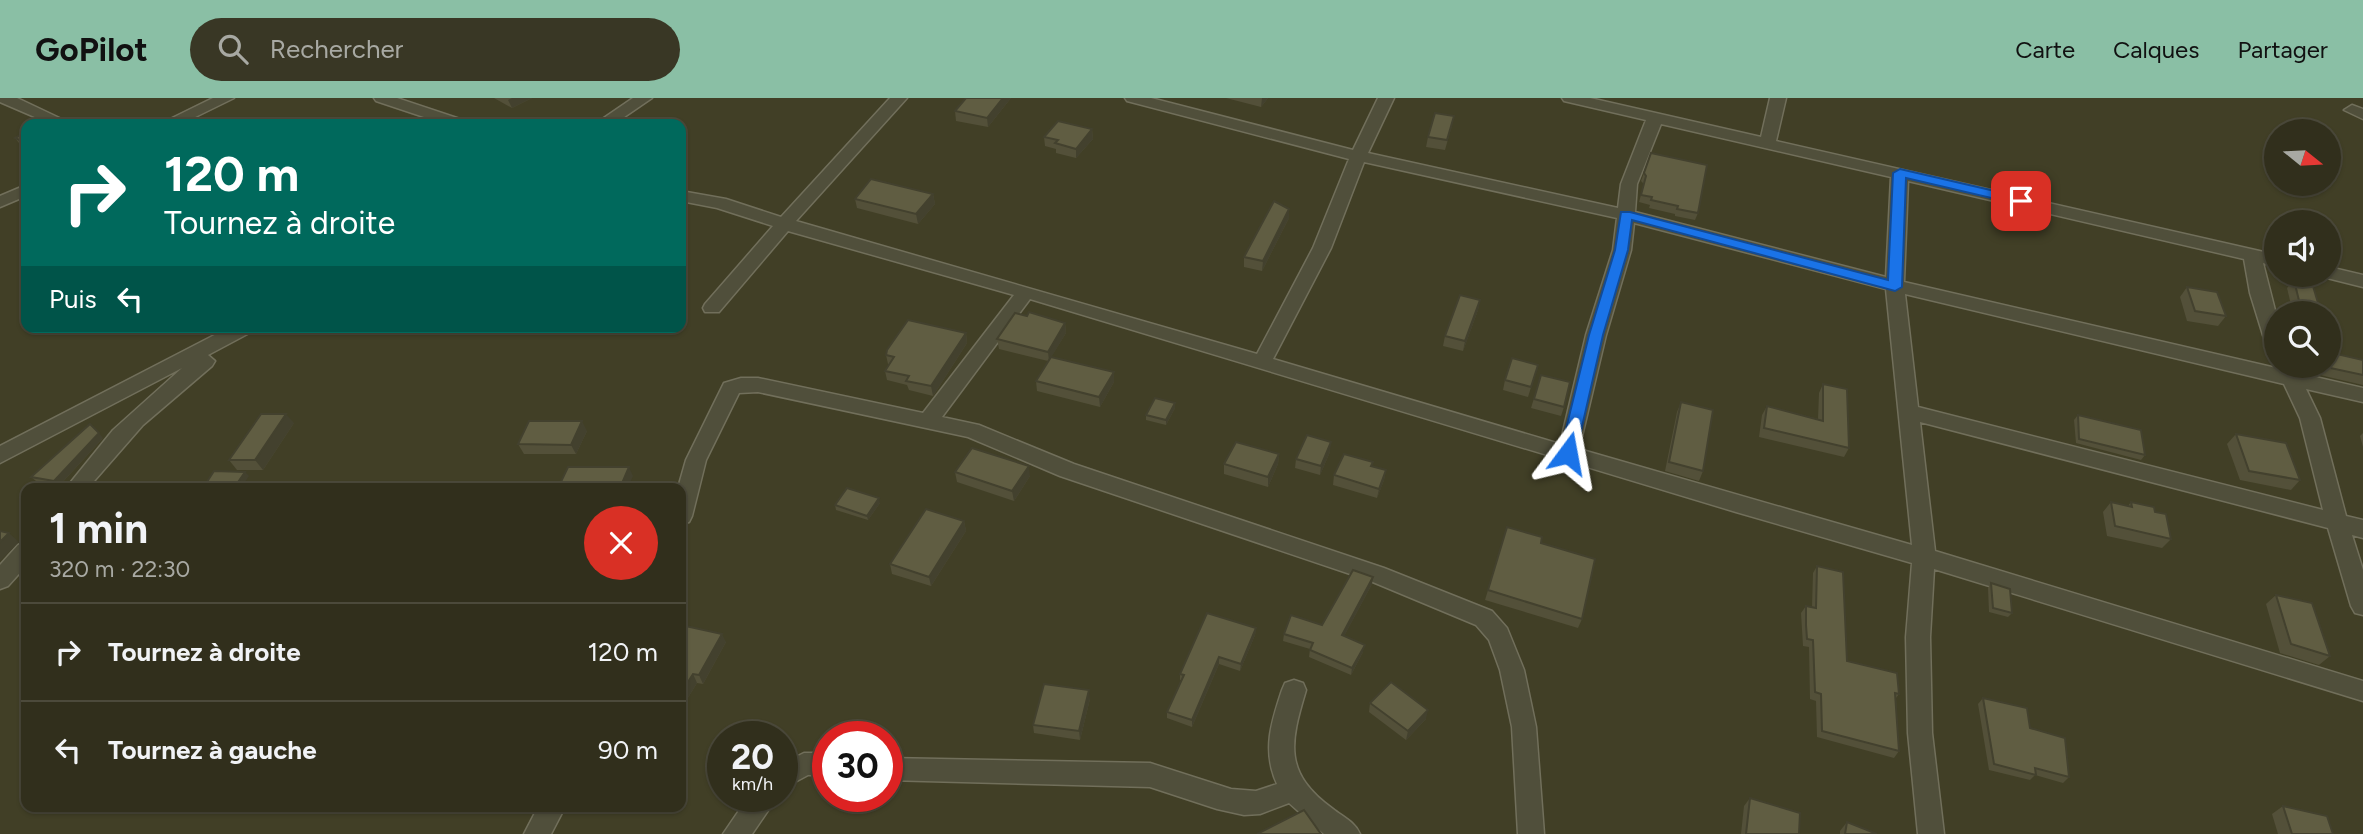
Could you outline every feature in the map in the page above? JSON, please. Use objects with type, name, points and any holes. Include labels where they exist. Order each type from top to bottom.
[{"type":"street","points":[[4,98],[52,119]]},
{"type":"street","points":[[179,119],[226,98]]},
{"type":"street","points":[[382,98],[445,119]]},
{"type":"street","points":[[612,119],[643,98]]},
{"type":"street","points":[[712,308],[899,98]]},
{"type":"street","points":[[1262,362],[1322,248],[1358,156],[1386,98]]},
{"type":"street","points":[[1570,98],[2264,258]]},
{"type":"street","points":[[1768,142],[1778,98]]},
{"type":"street","points":[[1139,99],[1358,156],[1626,215],[1895,287],[2142,346],[2264,367]]},
{"type":"street","points":[[1568,453],[1596,335],[1622,250],[1629,184],[1656,119]]},
{"type":"street","points":[[1900,173],[1895,287],[1924,557],[1918,637],[1920,733],[1931,834]]},
{"type":"street","points":[[0,202],[21,192]]},
{"type":"street","points":[[686,197],[720,203],[784,224],[1026,292],[1736,504],[1924,557],[2363,691]]},
{"type":"street","points":[[2252,256],[2264,308]]},
{"type":"street","points":[[2341,276],[2363,281]]},
{"type":"street","points":[[928,421],[1026,292]]},
{"type":"street","points":[[0,455],[174,374],[237,333]]},
{"type":"street","points":[[81,483],[99,457],[174,374]]},
{"type":"street","points":[[2291,378],[2310,418],[2337,522],[2363,606]]},
{"type":"street","points":[[2310,378],[2363,395]]},
{"type":"street","points":[[686,497],[696,460],[731,388],[741,384],[758,385],[972,430],[1018,447],[1067,470],[1376,574],[1485,618],[1499,635],[1512,670],[1524,727],[1531,834]]},
{"type":"street","points":[[1908,412],[2363,529]]},
{"type":"street","points":[[0,580],[21,557]]},
{"type":"street","points":[[1294,690],[1280,740],[1282,766],[1292,790],[1321,818],[1347,834]]},
{"type":"street","points":[[903,769],[1150,775],[1174,780],[1231,801],[1256,803],[1292,790]]},
{"type":"street","points":[[537,834],[549,812]]},
{"type":"street","points":[[736,834],[753,812]]},
{"type":"building","points":[[966,98],[1003,98],[987,118],[955,111]]},
{"type":"building","points":[[1435,113],[1454,116],[1447,140],[1428,137]]},
{"type":"building","points":[[1058,121],[1092,129],[1076,149],[1055,143],[1058,140],[1044,137]]},
{"type":"building","points":[[1651,153],[1707,165],[1698,213],[1677,209],[1678,206],[1641,195],[1646,176],[1644,173]]},
{"type":"building","points":[[871,179],[933,194],[916,214],[855,199]]},
{"type":"building","points":[[1274,201],[1289,209],[1263,261],[1244,257]]},
{"type":"building","points":[[2187,287],[2217,292],[2226,316],[2195,311]]},
{"type":"building","points":[[2296,287],[2313,287],[2317,301],[2299,301]]},
{"type":"building","points":[[1460,295],[1480,300],[1465,341],[1445,336]]},
{"type":"building","points":[[1029,312],[1065,323],[1048,352],[997,339],[1015,313],[1027,316]]},
{"type":"building","points":[[908,320],[966,333],[931,386],[906,381],[909,376],[885,371],[894,357],[886,355],[887,350]]},
{"type":"building","points":[[2341,355],[2363,360],[2363,375],[2341,370]]},
{"type":"building","points":[[1051,357],[1114,372],[1099,397],[1036,381]]},
{"type":"building","points":[[1512,358],[1538,365],[1531,387],[1505,380]]},
{"type":"building","points":[[1541,375],[1570,382],[1564,407],[1534,399]]},
{"type":"building","points":[[1823,384],[1847,389],[1849,448],[1764,428],[1767,406],[1823,421]]},
{"type":"building","points":[[1155,398],[1175,403],[1166,420],[1146,415]]},
{"type":"building","points":[[1681,402],[1713,410],[1703,471],[1669,462]]},
{"type":"building","points":[[261,414],[286,414],[255,460],[229,460]]},
{"type":"building","points":[[2078,415],[2141,430],[2145,455],[2079,439]]},
{"type":"building","points":[[529,421],[582,421],[571,445],[518,444]]},
{"type":"building","points":[[90,424],[99,433],[54,481],[31,477]]},
{"type":"building","points":[[2236,434],[2286,443],[2300,480],[2249,471]]},
{"type":"building","points":[[1307,435],[1331,442],[1321,466],[1296,459]]},
{"type":"building","points":[[1236,442],[1279,454],[1268,477],[1224,464]]},
{"type":"building","points":[[972,448],[1029,466],[1012,491],[955,472]]},
{"type":"building","points":[[1344,454],[1373,462],[1371,466],[1386,470],[1379,489],[1334,475]]},
{"type":"building","points":[[568,467],[629,467],[622,483],[560,483]]},
{"type":"building","points":[[214,471],[245,472],[237,483],[206,483]]},
{"type":"building","points":[[847,488],[879,498],[867,516],[835,505]]},
{"type":"building","points":[[2111,502],[2132,507],[2131,502],[2154,507],[2155,512],[2166,514],[2171,539],[2115,526]]},
{"type":"building","points":[[926,509],[964,521],[929,577],[890,564]]},
{"type":"building","points":[[1507,527],[1542,537],[1541,543],[1595,559],[1582,619],[1488,590]]},
{"type":"building","points":[[0,531],[9,533],[0,542]]},
{"type":"building","points":[[1817,566],[1843,572],[1847,661],[1897,673],[1899,694],[1895,693],[1899,751],[1822,731],[1821,694],[1815,692],[1813,640],[1807,639],[1806,625],[1806,606],[1816,608]]},
{"type":"building","points":[[1353,570],[1373,577],[1342,635],[1365,645],[1352,668],[1310,650],[1313,643],[1284,634],[1291,615],[1322,625]]},
{"type":"building","points":[[1991,583],[2010,589],[2012,613],[1993,608]]},
{"type":"building","points":[[2276,595],[2312,603],[2330,656],[2291,644]]},
{"type":"building","points":[[1207,613],[1256,628],[1241,664],[1219,657],[1192,720],[1167,712],[1184,675],[1180,674]]},
{"type":"building","points":[[686,626],[722,634],[699,675],[693,674],[686,685]]},
{"type":"building","points":[[1391,682],[1428,710],[1408,731],[1370,703]]},
{"type":"building","points":[[1044,684],[1089,690],[1079,731],[1033,725]]},
{"type":"building","points":[[1983,698],[2027,708],[2030,728],[2065,738],[2069,777],[2035,768],[2036,775],[1994,764]]},
{"type":"building","points":[[1750,798],[1800,813],[1799,834],[1746,834]]},
{"type":"building","points":[[2283,806],[2327,816],[2333,834],[2292,834]]},
{"type":"building","points":[[1304,810],[1321,834],[1257,834]]},
{"type":"building","points":[[1847,822],[1877,834],[1845,834]]},
{"type":"route","points":[[1568,453],[1596,335],[1622,250],[1626,215],[1770,251],[1895,287],[1900,173],[2021,201]]}]
